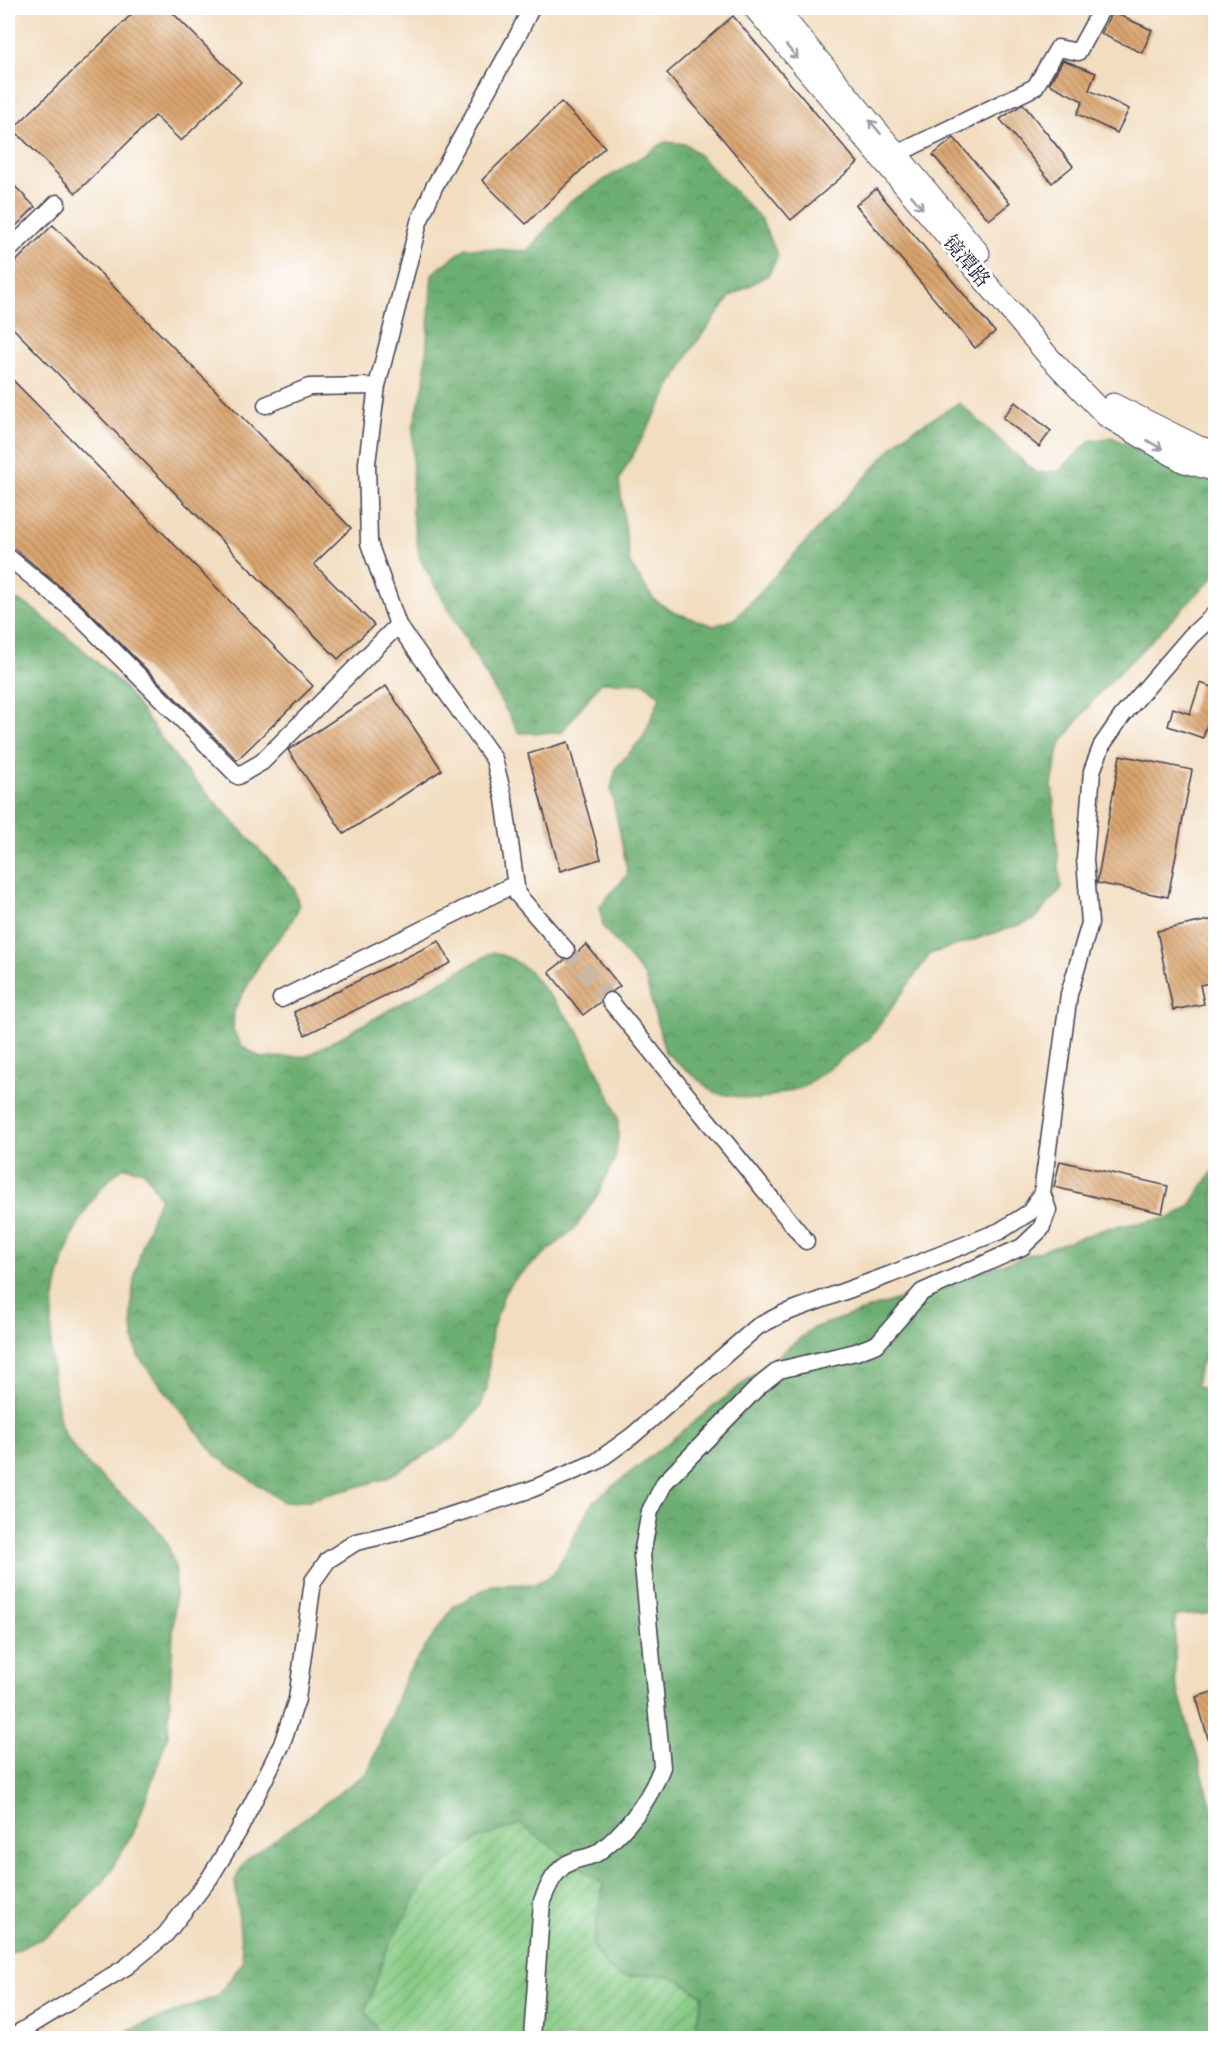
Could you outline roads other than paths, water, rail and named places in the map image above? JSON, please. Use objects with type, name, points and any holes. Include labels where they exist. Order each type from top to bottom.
[{"type":"main road","name":"镜潭路","points":[[754,8],[1049,357],[1106,416],[1184,462],[1215,471]]},
{"type":"main road","name":"镜潭路","points":[[776,8],[1059,350],[1117,408],[1199,447],[1215,451]]},
{"type":"street","points":[[531,8],[434,187],[419,222],[377,386],[367,463],[369,543],[398,626],[494,759],[504,799],[517,894],[566,950]]},
{"type":"street","points":[[897,154],[1035,87],[1058,48],[1078,52],[1102,8]]},
{"type":"street","points":[[8,251],[57,203]]},
{"type":"street","points":[[266,405],[309,387],[377,386]]},
{"type":"street","points":[[8,557],[75,612],[238,776],[262,762],[398,626]]},
{"type":"street","points":[[10,2038],[126,1967],[165,1935],[209,1879],[238,1832],[282,1744],[297,1699],[313,1581],[328,1560],[356,1542],[396,1533],[521,1492],[596,1462],[632,1436],[757,1327],[782,1314],[889,1275],[1000,1230],[1030,1212],[1042,1192],[1069,994],[1090,923],[1085,859],[1092,771],[1102,745],[1122,716],[1191,636],[1215,614]]},
{"type":"street","points":[[281,999],[515,884]]},
{"type":"street","points":[[610,1001],[806,1241]]},
{"type":"street","points":[[532,2038],[542,1900],[547,1888],[559,1870],[570,1862],[597,1854],[633,1819],[652,1793],[662,1767],[642,1555],[650,1511],[664,1482],[759,1386],[779,1370],[856,1352],[878,1344],[922,1292],[1022,1247],[1041,1229],[1048,1210],[1042,1192]]},
{"type":"tunnel","points":[[566,950],[610,1001]]}]
